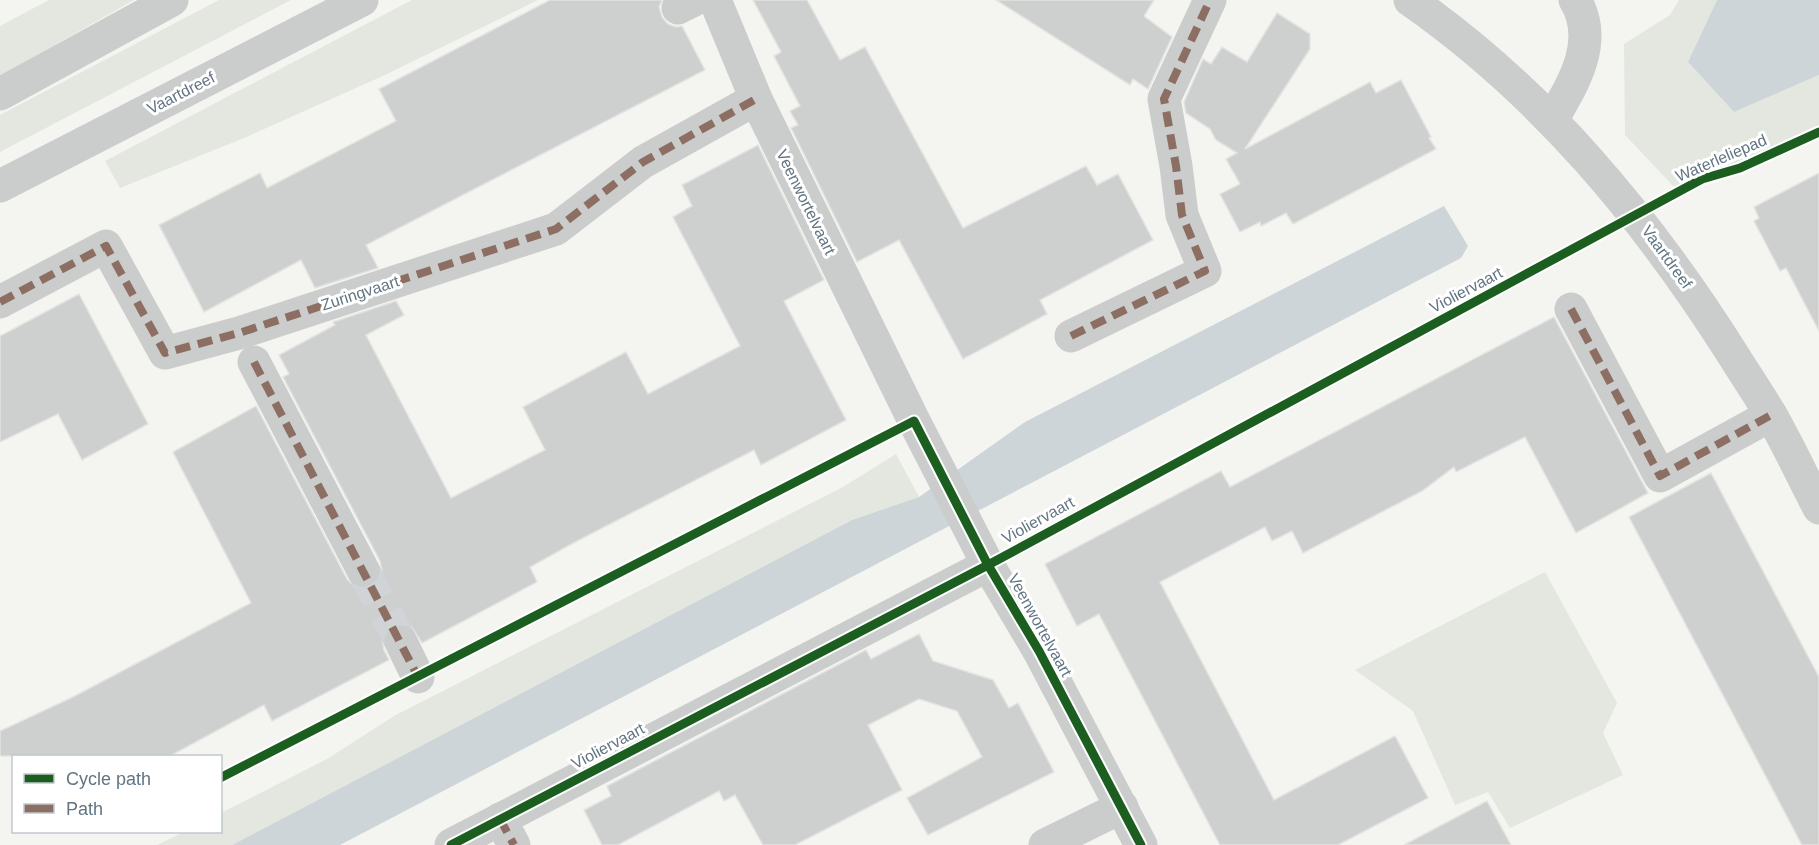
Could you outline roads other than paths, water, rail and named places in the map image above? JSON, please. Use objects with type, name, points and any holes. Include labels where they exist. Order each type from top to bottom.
[{"type":"street","points":[[0,94],[172,0]]},
{"type":"street","name":"Vaartdreef","points":[[0,186],[362,0]]},
{"type":"street","name":"Veenwortelvaart","points":[[715,0],[756,99],[940,472],[983,554],[1039,651],[1141,845]]},
{"type":"street","points":[[1071,336],[1205,271],[1182,215],[1164,99],[1210,0]]},
{"type":"street","name":"Vaartdreef","points":[[1410,0],[1450,28],[1526,94],[1599,170],[1653,237],[1701,304],[1771,415],[1819,508]]},
{"type":"street","points":[[1552,120],[1569,91],[1583,58],[1585,40],[1580,8],[1575,0]]},
{"type":"street","name":"Zuringvaart","points":[[0,303],[106,246],[165,353],[238,333],[556,230],[643,162],[756,99]]},
{"type":"street","points":[[1571,309],[1660,476],[1771,415]]},
{"type":"street","points":[[254,362],[363,570]]},
{"type":"street","name":"Violiervaart","points":[[452,845],[507,832],[983,554]]},
{"type":"street","points":[[401,642],[418,677]]},
{"type":"street","points":[[1045,845],[1122,807]]},
{"type":"tunnel","points":[[363,570],[401,642]]}]
